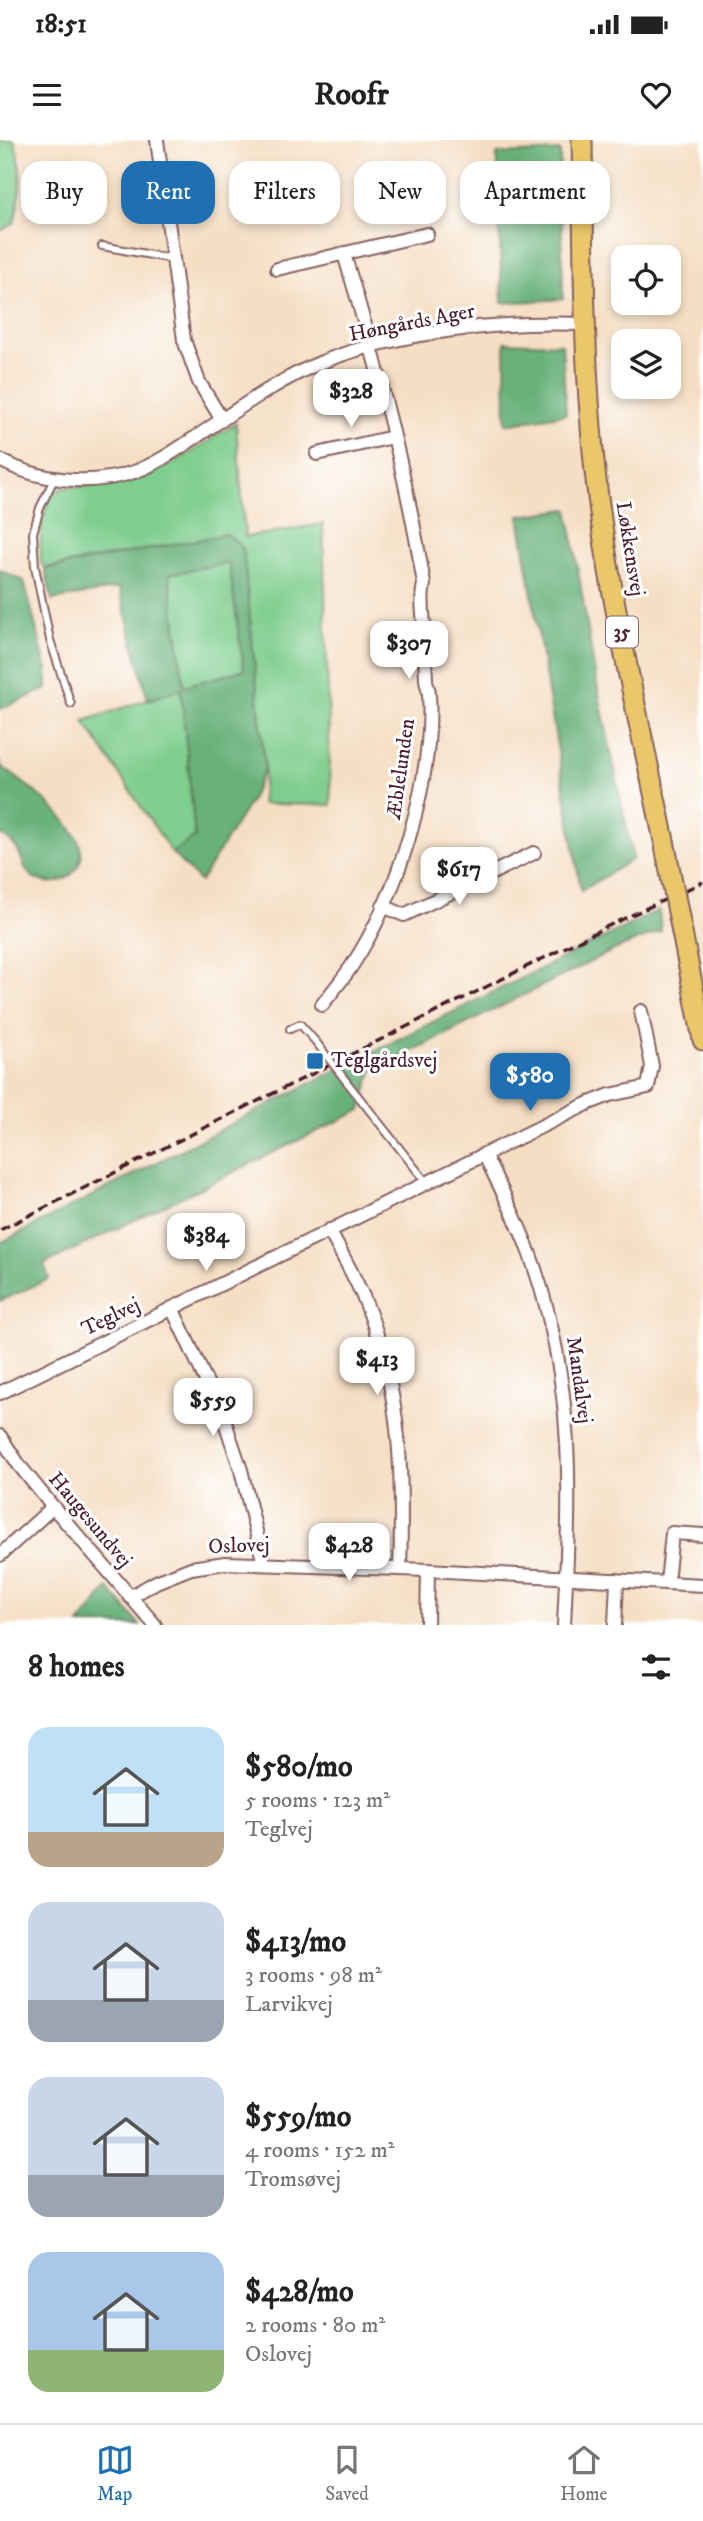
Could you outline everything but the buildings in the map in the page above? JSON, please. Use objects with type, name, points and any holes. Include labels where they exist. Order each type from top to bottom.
[{"type":"main road","name":"Løkkensvej","points":[[582,140],[585,324],[590,426],[612,585],[703,1040]]},
{"type":"street","points":[[157,140],[184,340],[199,382],[222,420]]},
{"type":"street","points":[[277,269],[427,234]]},
{"type":"street","name":"Æblelunden","points":[[322,1005],[351,967],[383,906],[408,844],[418,804],[427,743],[429,691],[426,682],[421,596],[424,584],[411,508],[372,346],[344,254]]},
{"type":"street","name":"Høngårds Ager","points":[[0,460],[54,479],[99,480],[136,472],[171,454],[273,386],[310,368],[372,346],[447,331],[585,324]]},
{"type":"street","points":[[317,454],[393,437]]},
{"type":"street","points":[[383,906],[404,915],[534,853]]},
{"type":"street","name":"Teglvej","points":[[0,1393],[587,1104],[610,1095],[648,1087],[652,1066],[641,1012]]},
{"type":"street","name":"Mandalvej","points":[[484,1154],[517,1222],[534,1265],[557,1352],[568,1442],[564,1625]]},
{"type":"street","points":[[329,1230],[366,1304],[382,1348],[393,1393],[400,1439],[402,1485],[400,1569]]},
{"type":"street","points":[[172,1308],[224,1419],[241,1470],[264,1564]]},
{"type":"street","name":"Haugesundvej","points":[[0,1436],[52,1507],[155,1625]]},
{"type":"street","points":[[0,1555],[52,1507]]},
{"type":"street","points":[[667,1583],[672,1533],[703,1535]]},
{"type":"street","name":"Oslovej","points":[[130,1597],[156,1582],[191,1568],[225,1563],[566,1576],[703,1585]]},
{"type":"street","points":[[426,1625],[428,1570]]},
{"type":"street","points":[[615,1625],[617,1580]]},
{"type":"lane","points":[[102,246],[173,259]]},
{"type":"lane","points":[[54,479],[40,508],[33,533],[36,567],[50,640],[71,704]]},
{"type":"lane","points":[[290,1029],[300,1024],[427,1182]]},
{"type":"green space","points":[[0,140],[14,140],[20,181],[14,223],[0,231]]},
{"type":"green space","points":[[560,151],[560,161],[497,161],[497,154]]},
{"type":"green space","points":[[499,224],[561,224],[563,299],[502,303]]},
{"type":"green space","points":[[505,342],[562,344],[566,414],[506,424]]},
{"type":"green space","points":[[236,423],[245,537],[323,524],[331,805],[261,804],[265,768],[243,548],[227,534],[46,568],[41,564],[43,516],[54,492],[66,488],[115,484],[138,479],[182,458]]},
{"type":"green space","points":[[568,509],[596,680],[633,859],[581,891],[519,516]]},
{"type":"green space","points":[[227,534],[243,548],[265,768],[251,800],[200,882],[172,853],[195,837],[181,689],[148,700],[119,588],[52,600],[45,569]],"holes":[[[229,563],[244,670],[184,686],[169,574]]]},
{"type":"green space","points":[[229,563],[244,670],[184,686],[169,574]]},
{"type":"green space","points":[[0,570],[24,581],[47,670],[47,689],[0,709]]},
{"type":"green space","points":[[181,688],[195,837],[172,853],[84,721]]},
{"type":"green space","points":[[0,761],[1,766],[56,810],[78,839],[81,853],[78,866],[67,878],[44,882],[31,876],[17,848],[0,834]]},
{"type":"green space","points":[[659,910],[661,931],[614,950],[372,1071],[361,1110],[44,1264],[49,1279],[0,1301],[0,1243],[346,1065]]},
{"type":"green space","points":[[108,1588],[140,1625],[79,1625]]},
{"type":"railway","points":[[0,1230],[608,926],[703,882]]},
{"type":"place","name":"Teglgårdsvej","points":[[315,1061]]}]
